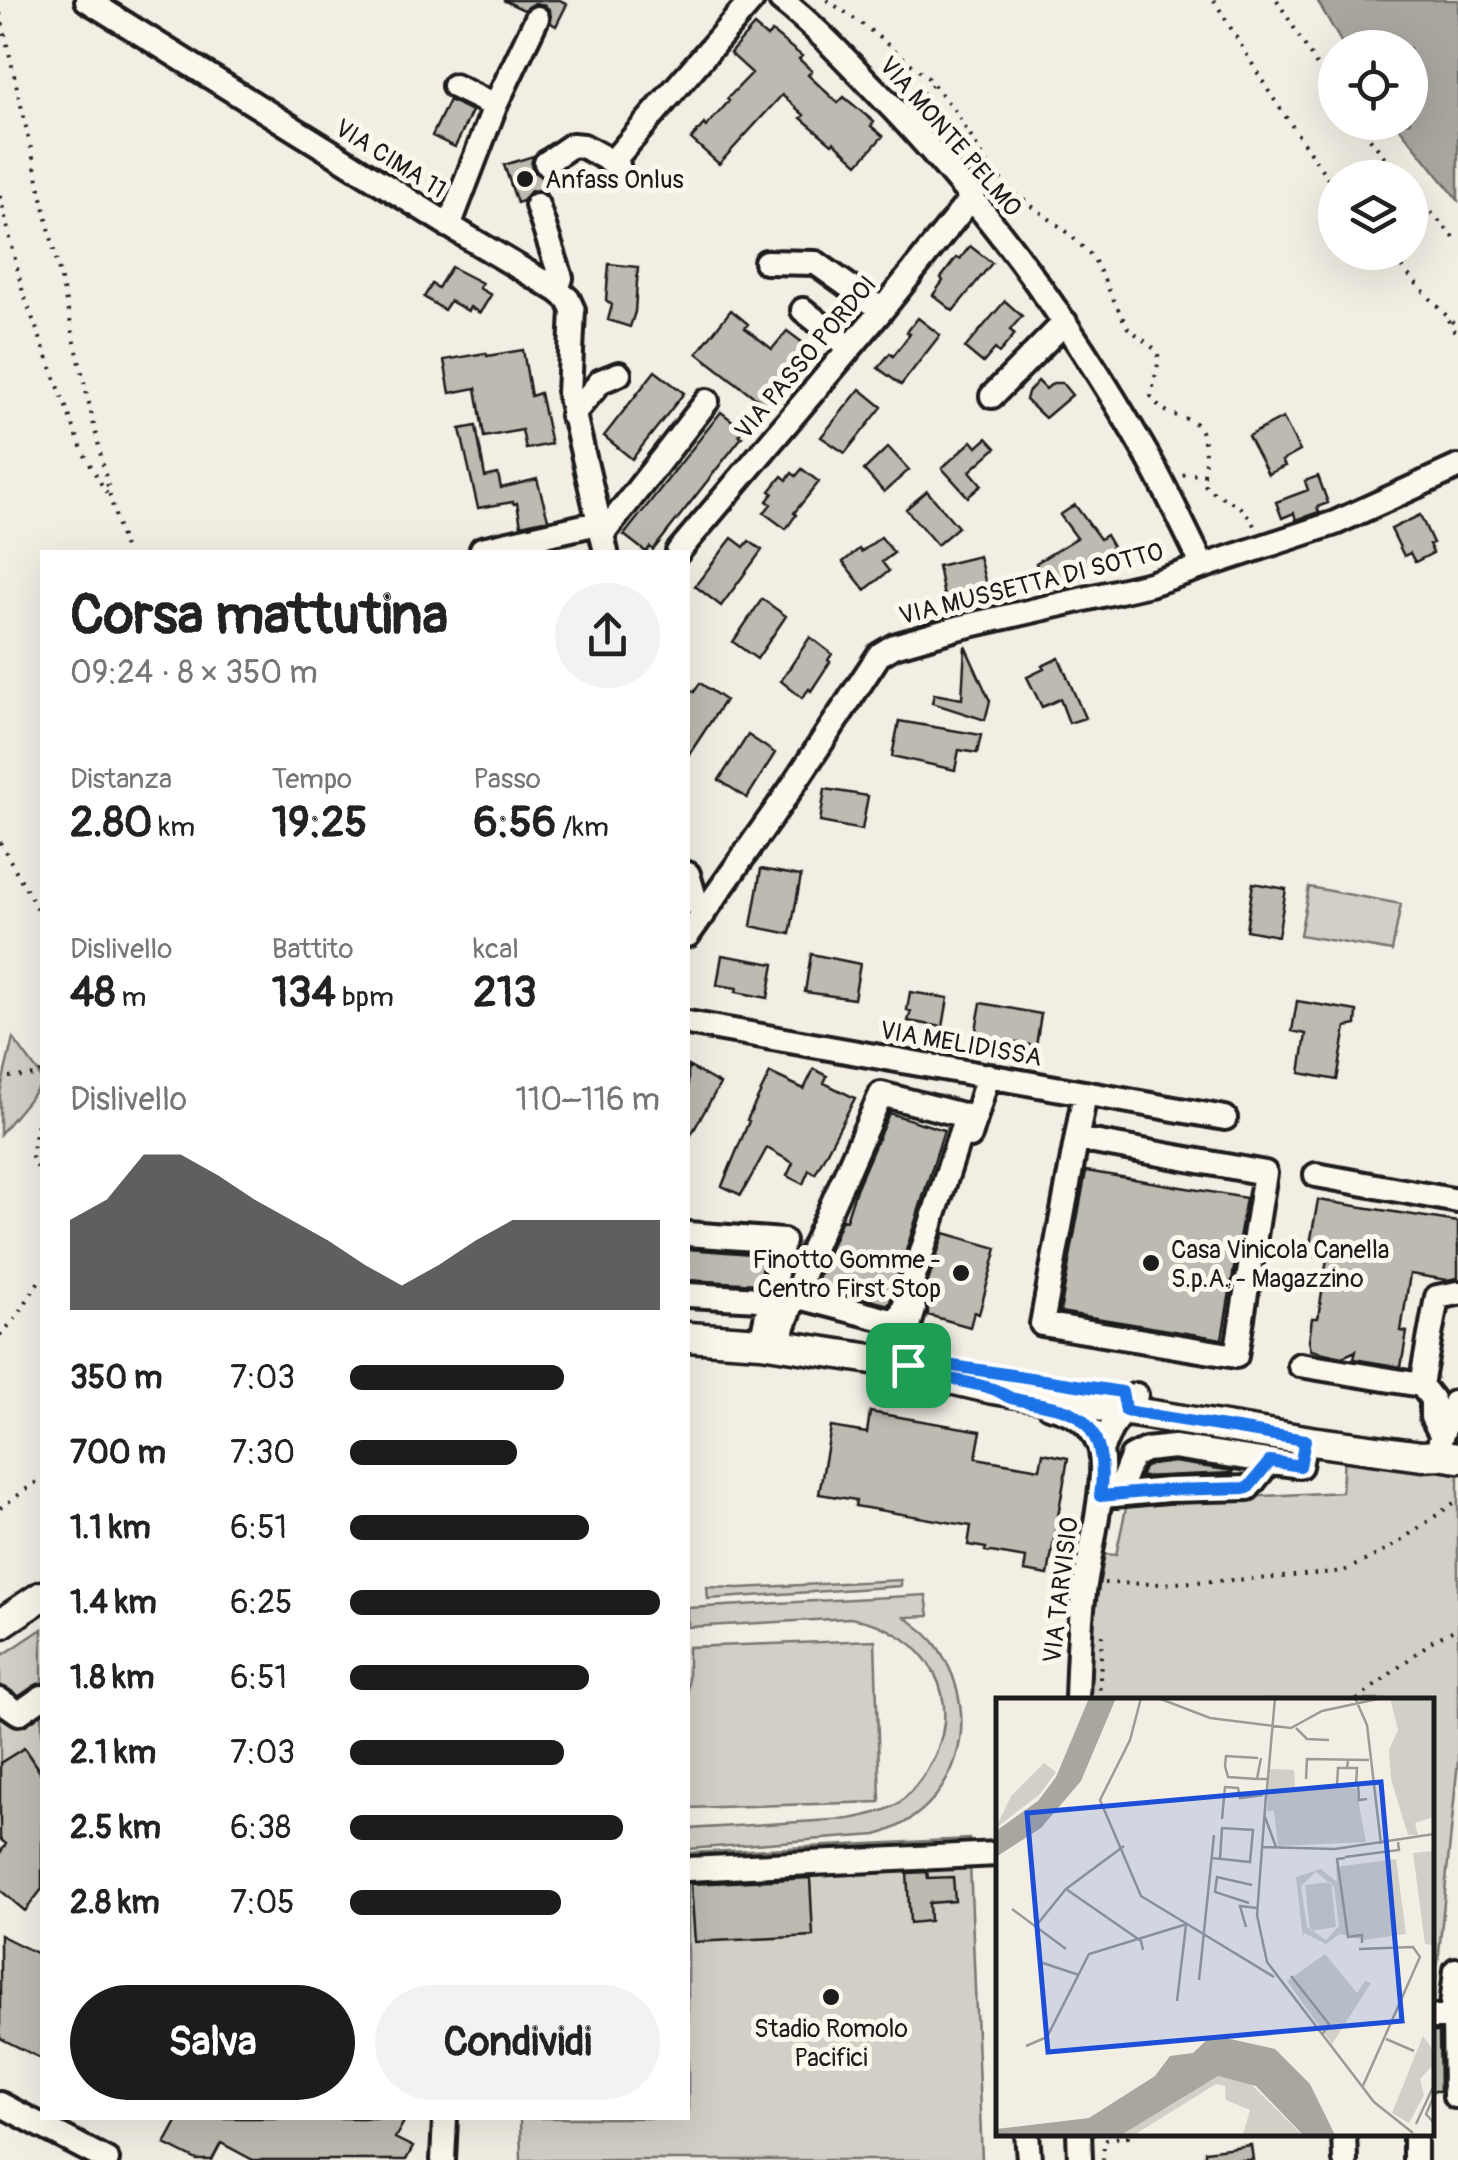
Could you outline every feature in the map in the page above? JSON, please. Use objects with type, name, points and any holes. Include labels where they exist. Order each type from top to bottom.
[{"type":"main road","points":[[690,1337],[771,1344],[897,1363],[927,1362],[1127,1403],[1193,1422],[1305,1440],[1422,1456],[1445,1449]]},
{"type":"main road","points":[[897,1363],[924,1374],[993,1389],[1127,1403],[1445,1449]]},
{"type":"main road","points":[[0,1624],[40,1597]]},
{"type":"street","name":"VIA CIMA 11","points":[[87,0],[557,290]]},
{"type":"street","points":[[546,163],[572,145],[583,146],[615,163],[752,0]]},
{"type":"street","name":"VIA MONTE PELMO","points":[[782,0],[900,114],[973,196],[1065,322],[1108,389],[1204,566]]},
{"type":"street","points":[[450,226],[496,106],[537,18]]},
{"type":"street","points":[[454,86],[496,106]]},
{"type":"street","name":"VIA PASSO PORDOI","points":[[680,550],[973,196]]},
{"type":"street","points":[[537,205],[562,278],[557,290],[568,299],[572,310],[568,393],[602,537]]},
{"type":"street","points":[[766,262],[816,263],[882,310]]},
{"type":"street","points":[[802,310],[849,347]]},
{"type":"street","points":[[992,396],[1065,322]]},
{"type":"street","points":[[572,415],[601,381],[619,374]]},
{"type":"street","points":[[482,549],[602,537],[707,401]]},
{"type":"street","name":"VIA MUSSETTA DI SOTTO","points":[[695,906],[788,793],[879,655],[894,646],[1150,584],[1335,523],[1458,467]]},
{"type":"street","name":"VIA MELIDISSA","points":[[690,1022],[1225,1118]]},
{"type":"street","points":[[897,1363],[988,1075]]},
{"type":"street","points":[[1077,1140],[1265,1173],[1236,1356],[1042,1324],[1085,1093]]},
{"type":"street","points":[[771,1344],[784,1326],[813,1248],[881,1094],[966,1116],[899,1323],[897,1363]]},
{"type":"street","points":[[1316,1175],[1458,1200]]},
{"type":"street","points":[[690,1234],[784,1241],[768,1307],[771,1344]]},
{"type":"street","points":[[1421,1385],[1437,1296],[1458,1293]]},
{"type":"street","points":[[690,1295],[760,1300],[768,1307]]},
{"type":"street","points":[[796,1296],[899,1323]]},
{"type":"street","points":[[1300,1365],[1421,1385],[1432,1399],[1432,1417],[1445,1449]]},
{"type":"street","points":[[993,1389],[1009,1397],[1068,1411],[1090,1428],[1101,1450]]},
{"type":"street","points":[[1445,1449],[1454,1403],[1458,1402]]},
{"type":"street","points":[[1125,1444],[1127,1403]]},
{"type":"street","name":"VIA TARVISIO","points":[[1106,1492],[1101,1450],[1127,1403]]},
{"type":"street","points":[[1125,1444],[1167,1424],[1193,1422]]},
{"type":"street","points":[[1106,1492],[1132,1457],[1146,1450],[1174,1447],[1300,1466],[1305,1440]]},
{"type":"street","name":"VIA TARVISIO","points":[[1077,1698],[1082,1606],[1106,1492],[1125,1444]]},
{"type":"street","points":[[1106,1492],[1248,1488],[1270,1461]]},
{"type":"street","points":[[0,1700],[19,1713],[40,1699]]},
{"type":"street","points":[[690,1869],[996,1854]]},
{"type":"street","points":[[1456,1970],[1450,2015],[1456,2096]]},
{"type":"street","points":[[0,2104],[107,2160]]},
{"type":"street","points":[[443,2160],[445,2120]]},
{"type":"street","points":[[1027,2135],[1029,2160]]},
{"type":"street","points":[[1079,2135],[1080,2160]]},
{"type":"street","points":[[1344,2135],[1345,2160]]},
{"type":"street","points":[[1415,2160],[1416,2135]]},
{"type":"path","points":[[827,0],[865,26],[933,84],[955,110],[990,168],[1014,193],[1093,256],[1127,327],[1157,351],[1159,359],[1151,396],[1158,408],[1195,421],[1204,435],[1204,484],[1249,514],[1264,547]]},
{"type":"path","points":[[1214,0],[1271,96],[1318,164]]},
{"type":"path","points":[[1278,0],[1318,67]]},
{"type":"path","points":[[0,13],[124,550]]},
{"type":"path","points":[[900,114],[933,84]]},
{"type":"path","points":[[1371,140],[1387,160]]},
{"type":"path","points":[[0,196],[23,293],[83,452],[110,500]]},
{"type":"path","points":[[1428,209],[1458,242]]},
{"type":"path","points":[[1404,270],[1458,328]]},
{"type":"path","points":[[1445,316],[1458,338]]},
{"type":"path","points":[[1160,482],[1170,476],[1204,474]]},
{"type":"path","points":[[0,842],[40,914]]},
{"type":"path","points":[[10,1077],[40,1074]]},
{"type":"path","points":[[40,1098],[32,1158],[40,1172]]},
{"type":"path","points":[[0,1335],[17,1317],[40,1279]]},
{"type":"path","points":[[0,1508],[40,1479]]},
{"type":"path","points":[[1098,1583],[1156,1584],[1344,1571],[1389,1549],[1458,1500]]},
{"type":"path","points":[[1359,1698],[1432,1641],[1458,1628]]},
{"type":"path","points":[[1099,1698],[1102,1636]]},
{"type":"path","points":[[1102,2160],[1106,2139],[1128,2135]]},
{"type":"shaded area","points":[[1317,0],[1458,0],[1458,200],[1410,140],[1428,140],[1428,30],[1334,30]]},
{"type":"shaded area","points":[[1309,887],[1401,904],[1392,951],[1300,935]]},
{"type":"shaded area","points":[[13,1038],[38,1072],[40,1085],[0,1134],[0,1093]]},
{"type":"shaded area","points":[[1344,1455],[1458,1473],[1458,1761],[1434,2003],[1433,1698],[1087,1698],[1093,1618],[1105,1554],[1116,1555],[1127,1503],[1342,1492]]},
{"type":"shaded area","points":[[901,1580],[901,1586],[708,1599],[707,1587],[739,1588]]},
{"type":"shaded area","points":[[926,1595],[929,1616],[905,1617],[936,1644],[953,1676],[960,1704],[961,1732],[956,1759],[944,1784],[905,1823],[877,1835],[690,1849],[690,1829],[849,1819],[889,1808],[907,1796],[925,1773],[938,1747],[944,1721],[942,1696],[934,1673],[920,1653],[878,1625],[850,1618],[690,1627],[690,1608]]},
{"type":"shaded area","points":[[40,1630],[40,1856],[0,1823],[0,1657]]},
{"type":"shaded area","points":[[875,1640],[880,1802],[690,1808],[690,1647]]},
{"type":"shaded area","name":"Stadio Romolo Pacifici","points":[[969,1839],[982,2160],[521,2160],[520,2120],[690,2120],[690,1853]]},
{"type":"building","points":[[503,0],[560,0],[567,4],[556,26],[544,5],[535,3],[524,10]]},
{"type":"building","points":[[754,26],[767,37],[772,32],[802,56],[799,59],[812,71],[808,75],[838,103],[844,97],[874,122],[871,126],[883,136],[858,164],[801,118],[804,115],[782,95],[719,164],[691,139],[752,73],[730,53]]},
{"type":"building","points":[[449,100],[472,111],[455,147],[432,136]]},
{"type":"building","name":"Anfass Onlus","points":[[533,156],[531,165],[541,177],[546,193],[531,191],[517,203],[504,165]]},
{"type":"building","points":[[970,246],[992,263],[953,311],[933,295],[956,258],[960,259]]},
{"type":"building","points":[[609,264],[638,267],[630,327],[608,320],[612,305],[606,300]]},
{"type":"building","points":[[451,267],[482,283],[479,288],[491,295],[480,313],[450,301],[444,310],[424,297],[432,284],[438,288]]},
{"type":"building","points":[[1005,301],[1022,316],[1010,330],[1015,334],[999,353],[995,349],[983,363],[965,348]]},
{"type":"building","points":[[731,310],[748,324],[745,328],[772,349],[787,331],[814,351],[770,409],[697,353]]},
{"type":"building","points":[[918,318],[940,335],[901,385],[878,368],[890,353],[893,356]]},
{"type":"building","points":[[523,350],[531,396],[540,393],[551,444],[526,449],[522,430],[484,437],[476,388],[450,393],[444,360]]},
{"type":"building","points":[[655,371],[684,393],[632,459],[604,436]]},
{"type":"building","points":[[1038,381],[1046,389],[1053,383],[1062,383],[1072,395],[1045,418],[1026,400]]},
{"type":"building","points":[[860,389],[882,407],[845,453],[821,437]]},
{"type":"building","points":[[721,412],[743,429],[739,435],[742,437],[653,550],[643,550],[624,535]]},
{"type":"building","points":[[1283,418],[1300,451],[1282,461],[1285,466],[1268,474],[1248,436]]},
{"type":"building","points":[[476,426],[485,477],[498,474],[501,488],[537,479],[548,519],[521,525],[517,503],[513,502],[478,508],[460,429]]},
{"type":"building","points":[[987,438],[996,448],[970,471],[982,485],[968,497],[942,468],[972,441],[977,447]]},
{"type":"building","points":[[888,447],[909,470],[884,492],[864,470]]},
{"type":"building","points":[[802,469],[819,482],[786,529],[764,513],[771,504],[767,501],[782,476],[787,480]]},
{"type":"building","points":[[1318,476],[1328,503],[1317,507],[1319,512],[1296,520],[1294,513],[1282,518],[1276,502],[1308,490],[1305,481]]},
{"type":"building","points":[[927,491],[958,527],[937,545],[906,509]]},
{"type":"building","points":[[1075,505],[1100,539],[1106,535],[1113,547],[1082,566],[1087,575],[1064,588],[1058,578],[1046,583],[1036,563],[1077,538],[1060,515]]},
{"type":"building","points":[[1420,515],[1433,543],[1429,544],[1433,553],[1415,562],[1410,553],[1404,556],[1391,529]]},
{"type":"building","points":[[881,537],[894,553],[882,562],[889,571],[865,590],[843,562]]},
{"type":"building","points":[[732,538],[744,547],[749,541],[762,550],[721,606],[695,586]]},
{"type":"building","points":[[979,556],[989,597],[946,607],[938,566]]},
{"type":"building","points":[[762,599],[786,616],[757,659],[733,642]]},
{"type":"building","points":[[810,637],[832,654],[811,691],[802,698],[781,681]]},
{"type":"building","points":[[965,646],[990,701],[985,720],[932,703],[934,694],[962,699]]},
{"type":"building","points":[[1059,658],[1085,718],[1069,723],[1060,699],[1042,707],[1027,677]]},
{"type":"building","points":[[700,683],[725,700],[690,753],[690,689],[694,692]]},
{"type":"building","points":[[899,721],[981,735],[977,753],[959,750],[955,770],[892,756]]},
{"type":"building","points":[[748,735],[775,753],[747,798],[719,780]]},
{"type":"building","points":[[825,789],[868,796],[862,830],[820,822]]},
{"type":"building","points":[[761,869],[801,876],[790,934],[751,926]]},
{"type":"building","points":[[1253,883],[1286,889],[1278,936],[1246,930]]},
{"type":"building","points":[[811,954],[860,964],[854,999],[805,992]]},
{"type":"building","points":[[722,955],[774,964],[768,998],[717,985]]},
{"type":"building","points":[[910,992],[948,998],[943,1027],[908,1021]]},
{"type":"building","points":[[1297,1001],[1357,1011],[1356,1025],[1346,1027],[1337,1080],[1300,1073],[1306,1034],[1292,1031]]},
{"type":"building","points":[[981,1003],[1041,1014],[1036,1046],[975,1035]]},
{"type":"building","points":[[690,1067],[720,1084],[690,1136]]},
{"type":"building","points":[[814,1069],[827,1076],[824,1083],[855,1098],[815,1174],[809,1170],[803,1184],[787,1176],[793,1163],[767,1148],[741,1195],[722,1186],[770,1073],[804,1089]]},
{"type":"building","points":[[889,1113],[944,1130],[889,1305],[815,1286]]},
{"type":"building","name":"Casa Vinicola Canella S.p.A. - Magazzino","points":[[1086,1171],[1246,1198],[1222,1339],[1060,1312]]},
{"type":"building","points":[[1318,1200],[1458,1222],[1458,1278],[1410,1274],[1401,1331],[1407,1332],[1401,1367],[1354,1359],[1356,1351],[1342,1357],[1311,1350],[1312,1318],[1318,1318],[1327,1259],[1308,1255]]},
{"type":"building","name":"Finotto Gomme - Centro First Stop","points":[[944,1233],[997,1248],[979,1314],[974,1312],[970,1327],[928,1315],[923,1297]]},
{"type":"building","points":[[690,1249],[765,1255],[758,1284],[690,1280]]},
{"type":"building","points":[[870,1412],[981,1431],[976,1458],[1040,1469],[1043,1453],[1068,1458],[1048,1575],[1024,1571],[1026,1558],[968,1545],[971,1526],[855,1506],[856,1500],[819,1494],[831,1427],[867,1433]]},
{"type":"building","points":[[1174,1462],[1233,1473],[1140,1477],[1150,1465]]},
{"type":"building","points":[[24,1748],[40,1772],[40,1892],[25,1911],[0,1890],[0,1853],[6,1844],[0,1839],[0,1763]]},
{"type":"building","points":[[927,1872],[928,1878],[953,1877],[955,1901],[929,1903],[930,1921],[910,1923],[907,1873]]},
{"type":"building","points":[[810,1878],[813,1936],[695,1942],[691,1884]]},
{"type":"building","points":[[0,1935],[40,1955],[40,2058],[0,2038]]},
{"type":"building","points":[[1433,2032],[1439,2032],[1440,2091],[1433,2091]]},
{"type":"building","points":[[178,2120],[405,2120],[395,2138],[413,2147],[406,2160],[253,2160],[221,2143],[212,2160],[197,2160],[165,2144]]},
{"type":"building","points":[[1251,2145],[1253,2160],[1205,2160],[1205,2151]]},
{"type":"place","name":"Anfass Onlus","points":[[525,179]]},
{"type":"place","name":"Casa Vinicola Canella S.p.A. - Magazzino","points":[[1151,1263]]},
{"type":"place","name":"Finotto Gomme - Centro First Stop","points":[[961,1273]]},
{"type":"place","name":"Stadio Romolo Pacifici","points":[[831,1997]]},
{"type":"route","points":[[927,1362],[1122,1392],[1126,1411],[1305,1440],[1300,1466],[1270,1461],[1248,1488],[1100,1496],[1101,1450],[1080,1418],[993,1389],[924,1374],[908,1365],[927,1362]]}]
